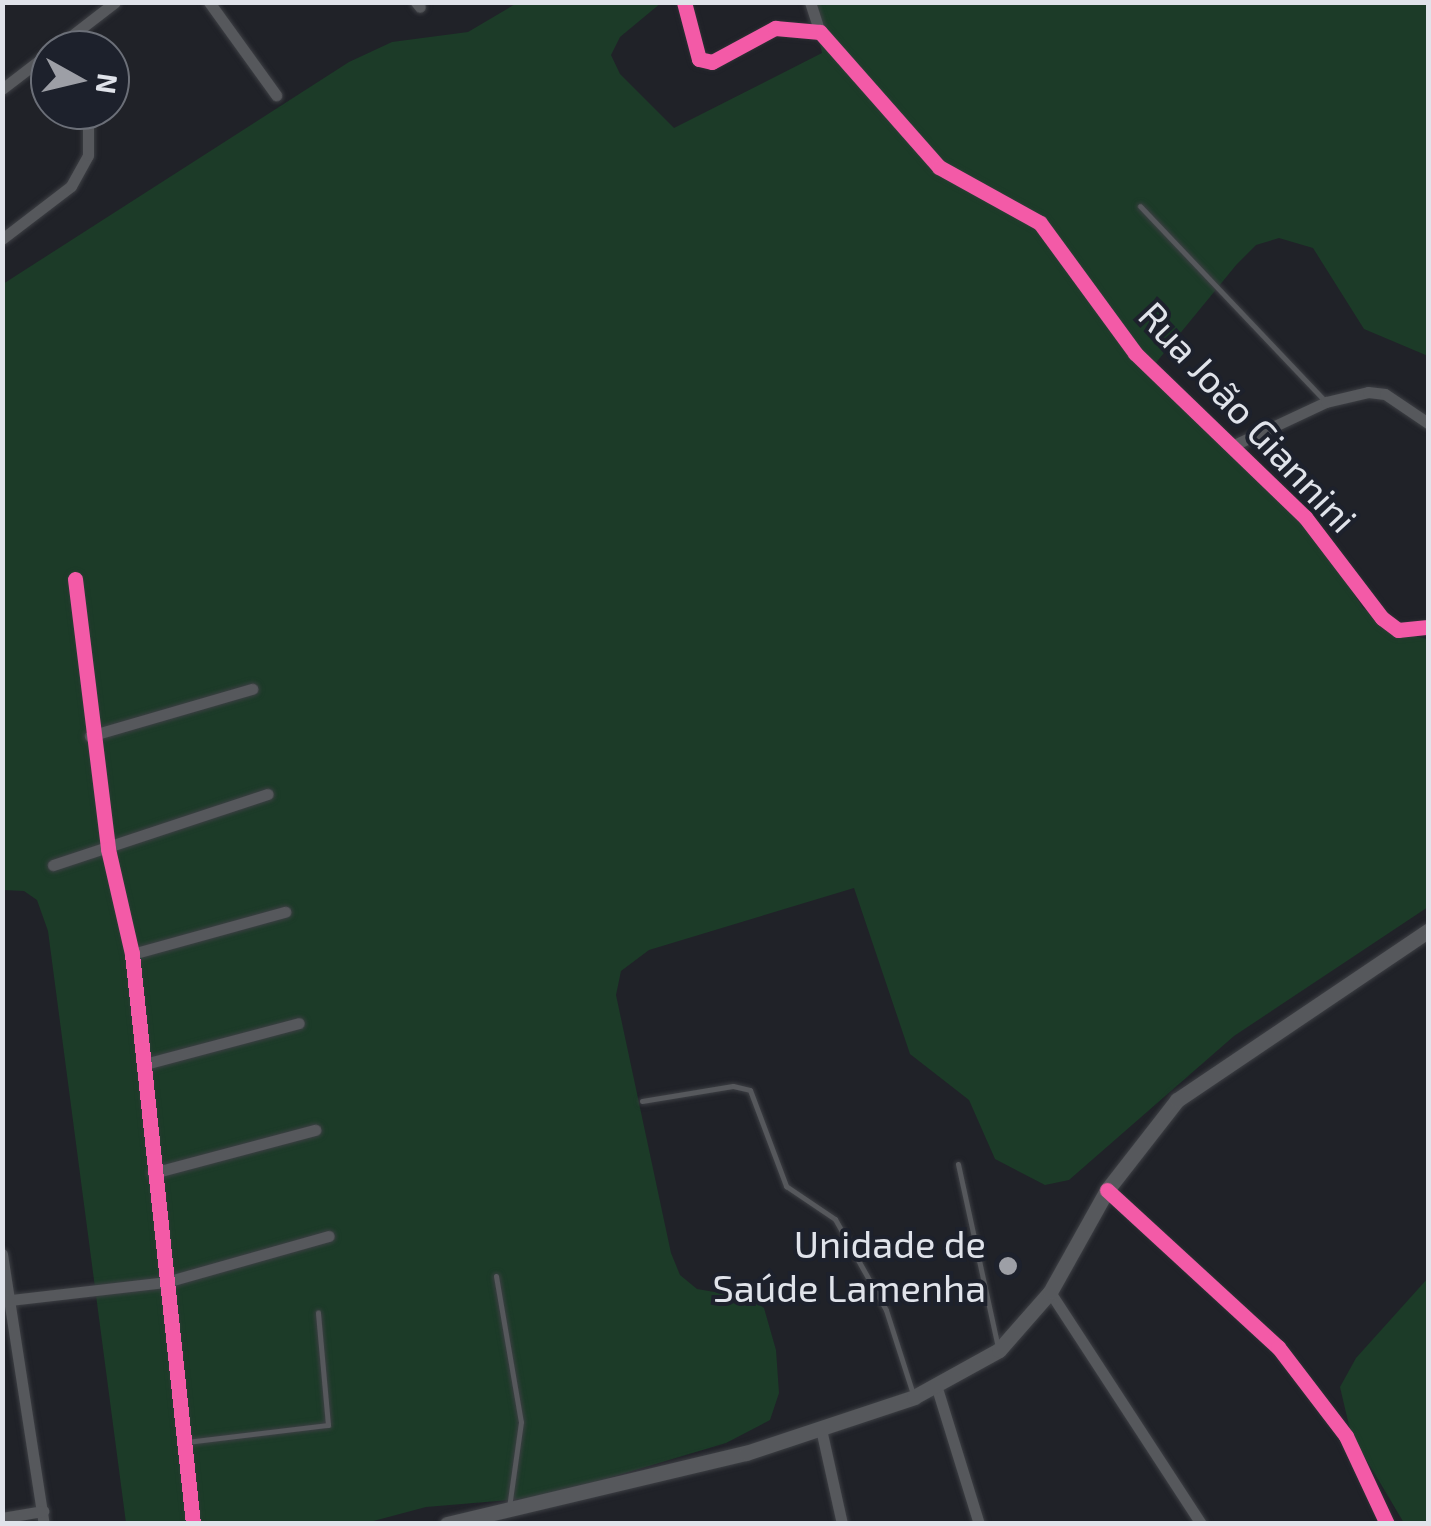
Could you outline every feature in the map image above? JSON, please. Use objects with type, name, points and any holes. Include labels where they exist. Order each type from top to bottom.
[{"type":"main road","points":[[447,1524],[507,1517],[696,1468],[914,1396],[998,1350],[1050,1292],[1106,1190],[1177,1100],[1428,930]]},
{"type":"street","points":[[78,30],[115,2]]},
{"type":"street","points":[[209,2],[276,95]]},
{"type":"street","points":[[684,2],[698,59],[712,62],[775,28],[820,32],[810,2]]},
{"type":"street","name":"Rua João Giannini","points":[[820,32],[939,167],[1040,222],[1135,353],[1306,517],[1382,618],[1398,630],[1428,627]]},
{"type":"street","points":[[2,88],[30,67]]},
{"type":"street","points":[[2,239],[71,186],[88,155],[88,130]]},
{"type":"street","points":[[1232,446],[1326,402],[1385,394],[1428,423]]},
{"type":"street","points":[[75,579],[90,736],[108,849],[132,954],[194,1524]]},
{"type":"street","points":[[90,736],[252,689]]},
{"type":"street","points":[[52,865],[268,794]]},
{"type":"street","points":[[132,954],[284,912]]},
{"type":"street","points":[[145,1064],[298,1023]]},
{"type":"street","points":[[153,1172],[314,1130]]},
{"type":"street","points":[[1106,1190],[1278,1347],[1346,1436],[1387,1524]]},
{"type":"street","points":[[6,1300],[166,1282],[328,1236]]},
{"type":"street","points":[[2,1254],[6,1300],[43,1517],[2,1518]]},
{"type":"street","points":[[1050,1292],[1201,1524]]},
{"type":"street","points":[[936,1385],[979,1524]]},
{"type":"street","points":[[820,1428],[842,1524]]},
{"type":"lane","points":[[1140,206],[1326,402]]},
{"type":"lane","points":[[642,1101],[733,1086],[750,1090],[786,1186],[836,1219],[886,1310],[914,1396]]},
{"type":"lane","points":[[958,1164],[998,1350]]},
{"type":"lane","points":[[496,1276],[521,1422],[507,1517]]},
{"type":"lane","points":[[186,1442],[328,1425],[318,1312]]},
{"type":"green space","points":[[517,3],[661,3],[620,37],[611,55],[620,74],[674,128],[822,53],[810,3],[1428,3],[1428,356],[1364,329],[1313,248],[1279,238],[1256,245],[1237,264],[1150,370],[1303,515],[1363,608],[1399,633],[1428,639],[1428,907],[1234,1036],[1069,1180],[1045,1185],[995,1159],[969,1100],[910,1054],[854,888],[649,950],[621,971],[616,995],[671,1253],[680,1275],[697,1289],[750,1298],[764,1308],[776,1350],[779,1393],[770,1420],[726,1443],[545,1497],[426,1507],[366,1523],[126,1523],[48,931],[37,900],[24,891],[3,890],[3,284],[349,62],[392,42],[468,32]]},
{"type":"green space","points":[[1428,1278],[1428,1523],[1404,1523],[1351,1434],[1340,1387],[1356,1358]]},
{"type":"cycle path","points":[[684,2],[699,59],[712,62],[775,28],[820,32],[939,167],[1040,223],[1135,353],[1305,517],[1382,618],[1398,630],[1428,627]]},
{"type":"cycle path","points":[[75,579],[108,849],[132,954],[193,1524]]},
{"type":"cycle path","points":[[1107,1190],[1278,1347],[1346,1436],[1387,1524]]},
{"type":"place","name":"Unidade de Saúde Lamenha","points":[[1008,1266]]}]
